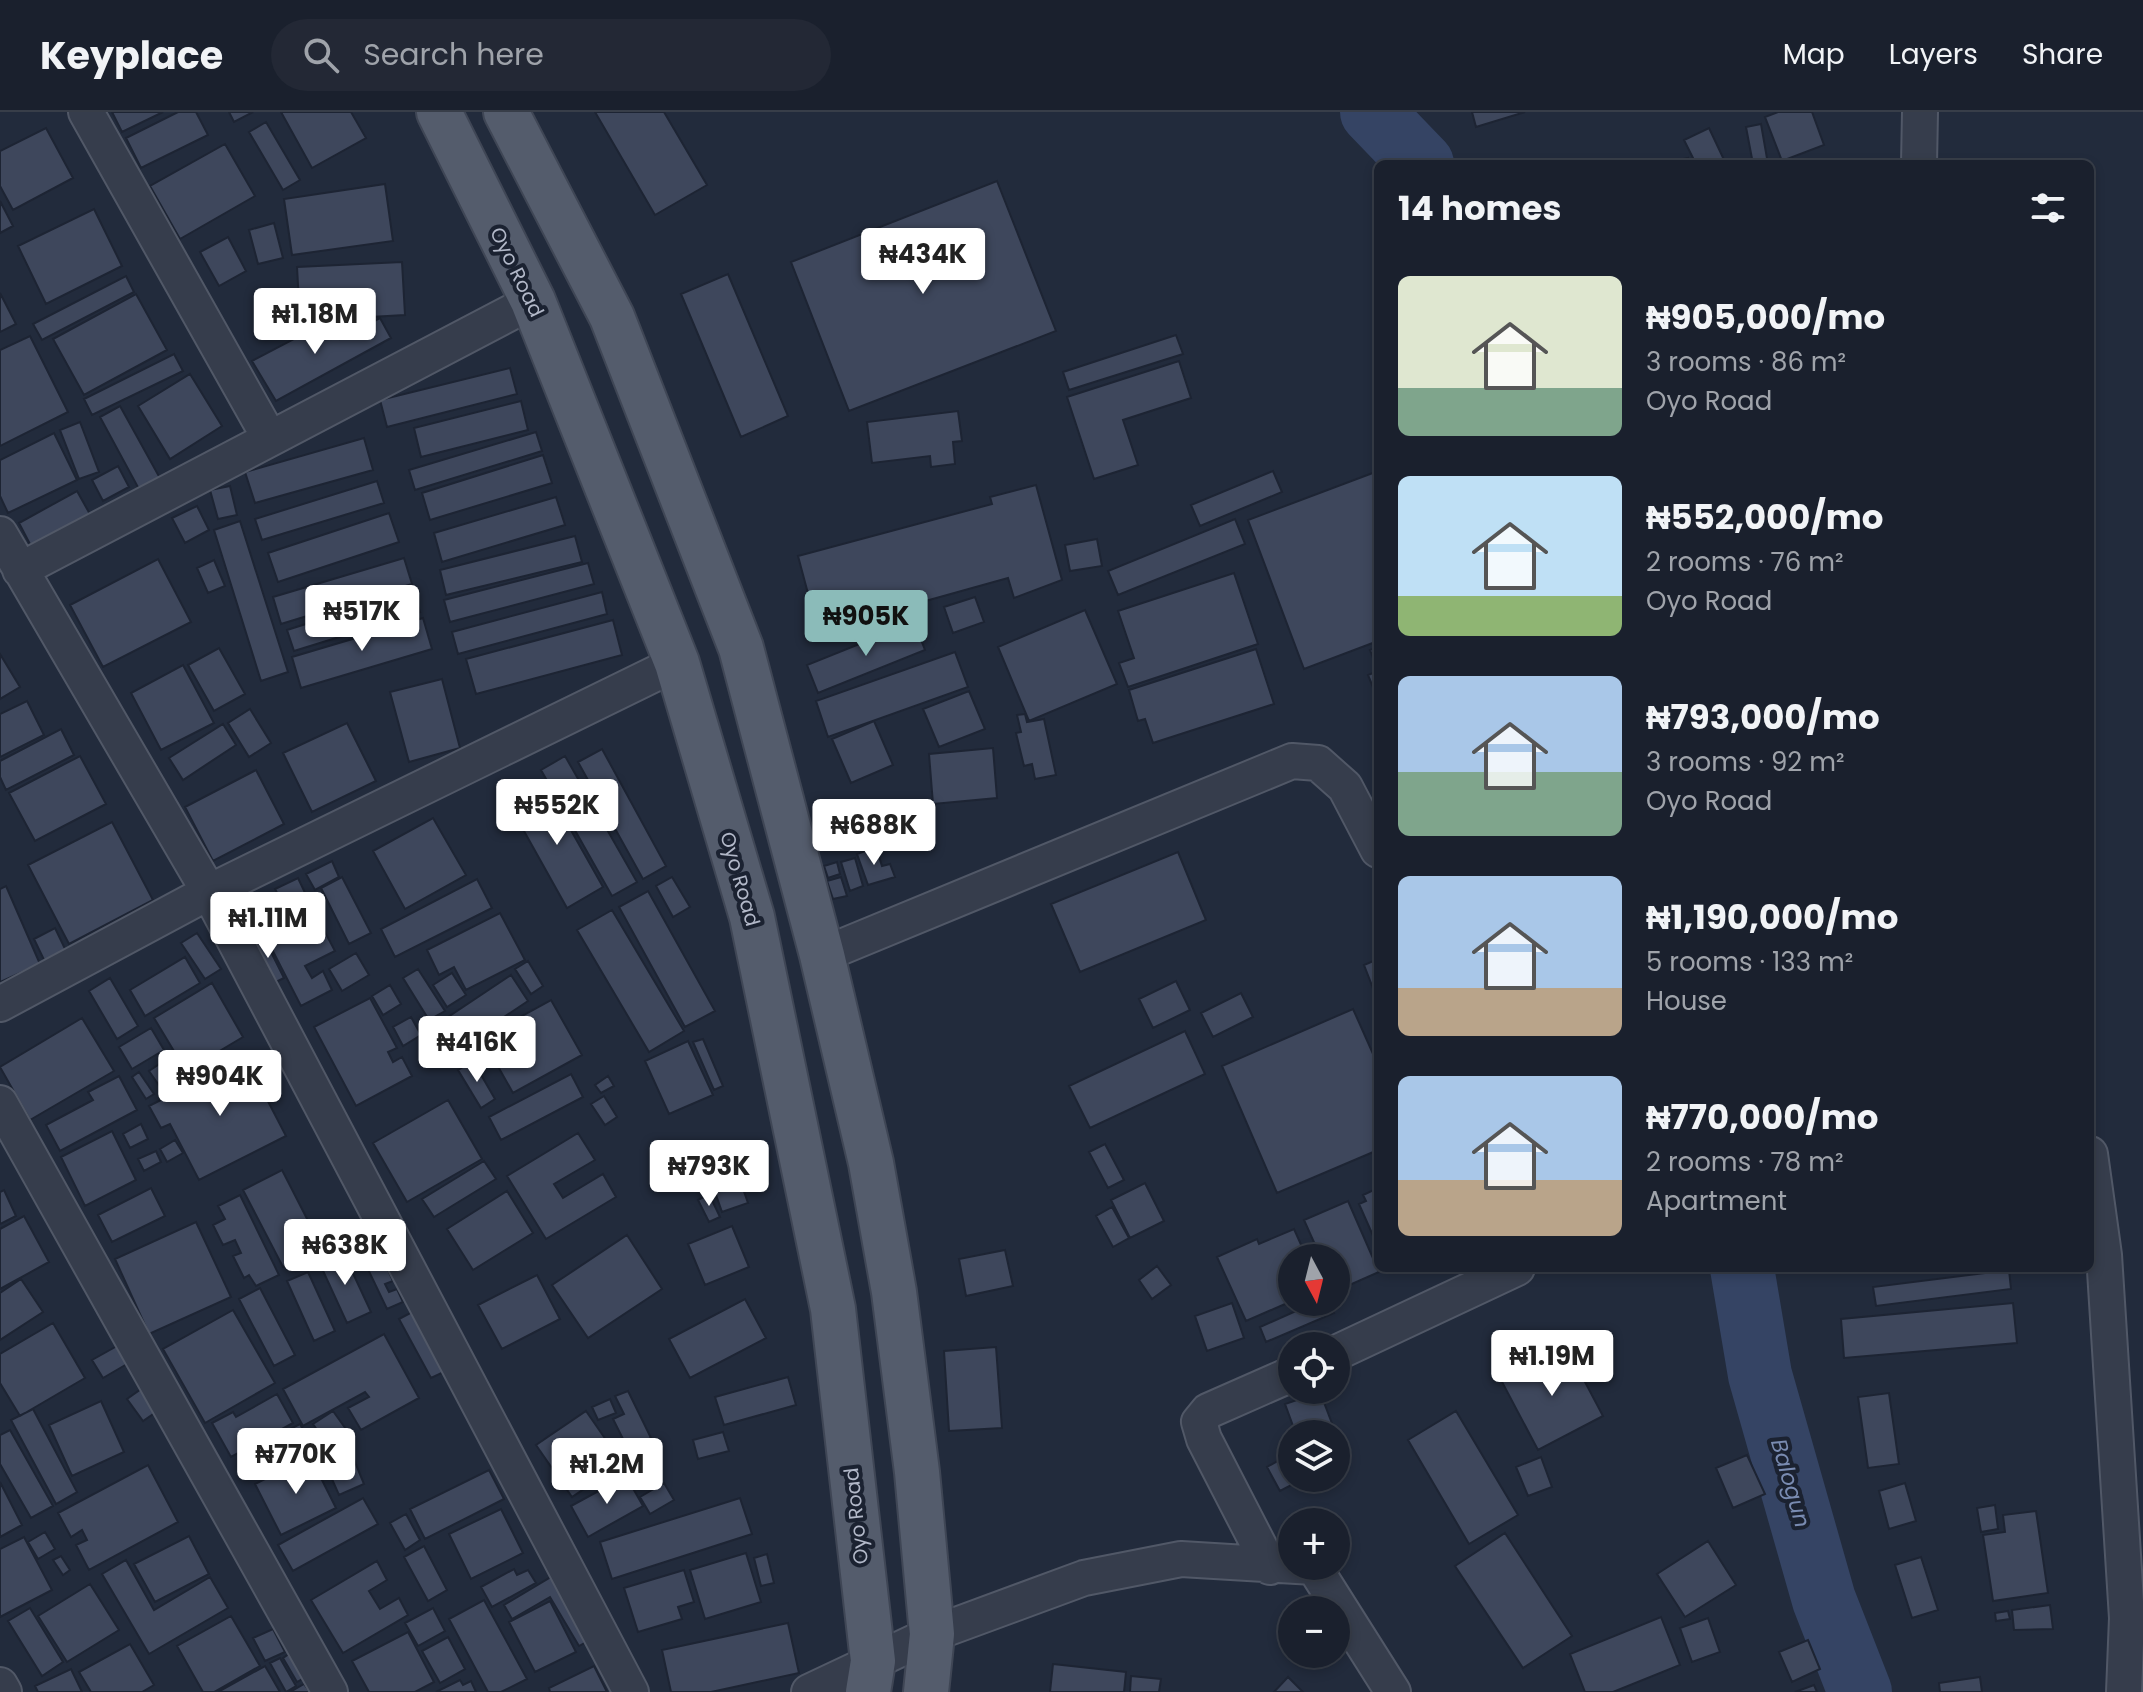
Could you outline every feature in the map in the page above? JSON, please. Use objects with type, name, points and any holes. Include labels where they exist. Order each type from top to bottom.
[{"type":"main road","name":"Oyo Road","points":[[439,112],[533,301],[677,663],[752,917],[833,1309],[870,1676]]},
{"type":"main road","points":[[506,112],[612,317],[741,648],[822,955],[871,1163],[894,1292],[932,1634],[926,1692]]},
{"type":"street","points":[[86,112],[269,437]]},
{"type":"street","points":[[1919,160],[1920,112]]},
{"type":"street","points":[[20,570],[533,301]]},
{"type":"street","points":[[0,534],[209,892],[631,1692]]},
{"type":"street","points":[[0,1004],[209,892],[677,663]]},
{"type":"street","points":[[822,955],[1292,761],[1318,763],[1345,787],[1374,842]]},
{"type":"street","points":[[0,1103],[330,1692]]},
{"type":"street","points":[[2094,1183],[2104,1255],[2127,1618],[2124,1692]]},
{"type":"street","points":[[1350,1346],[1508,1272]]},
{"type":"street","points":[[1270,1567],[1204,1439],[1199,1422],[1208,1411],[1278,1380]]},
{"type":"street","points":[[809,1692],[870,1676],[932,1634],[1084,1578],[1181,1559],[1270,1567],[1314,1567],[1393,1692]]},
{"type":"street","points":[[0,1685],[4,1692]]},
{"type":"building","points":[[112,112],[163,112],[122,132]]},
{"type":"building","points":[[178,112],[196,112],[208,135],[141,168],[126,138]]},
{"type":"building","points":[[229,112],[253,112],[234,122]]},
{"type":"building","points":[[281,112],[351,112],[366,138],[312,168]]},
{"type":"building","points":[[595,112],[664,112],[707,185],[655,215]]},
{"type":"building","points":[[1472,112],[1525,112],[1476,127]]},
{"type":"building","points":[[1778,112],[1812,112],[1824,145],[1782,160],[1765,117]]},
{"type":"building","points":[[266,122],[300,180],[283,190],[249,132]]},
{"type":"building","points":[[1761,124],[1767,160],[1752,160],[1746,127]]},
{"type":"building","points":[[46,128],[73,178],[13,210],[0,186],[0,151]]},
{"type":"building","points":[[1709,128],[1724,160],[1694,160],[1684,140]]},
{"type":"building","points":[[225,144],[255,196],[180,239],[150,186]]},
{"type":"building","points":[[997,181],[1056,331],[849,411],[791,262]]},
{"type":"building","points":[[385,184],[393,241],[292,255],[284,199]]},
{"type":"building","points":[[0,201],[13,226],[0,233]]},
{"type":"building","points":[[94,209],[122,266],[46,304],[18,246]]},
{"type":"building","points":[[274,223],[283,258],[258,264],[249,230]]},
{"type":"building","points":[[228,237],[246,271],[219,286],[200,252]]},
{"type":"building","points":[[402,262],[405,315],[300,321],[297,267]]},
{"type":"building","points":[[728,274],[788,416],[741,437],[681,294]]},
{"type":"building","points":[[126,276],[134,292],[42,340],[33,324]]},
{"type":"building","points":[[0,293],[16,324],[0,332]]},
{"type":"building","points":[[136,294],[167,350],[84,395],[53,339]]},
{"type":"building","points":[[380,318],[391,338],[276,401],[252,361],[330,320],[340,339]]},
{"type":"building","points":[[1176,335],[1183,354],[1069,390],[1063,372]]},
{"type":"building","points":[[30,336],[68,412],[0,446],[0,350]]},
{"type":"building","points":[[174,354],[183,371],[92,415],[84,399]]},
{"type":"building","points":[[1179,361],[1191,398],[1123,420],[1138,465],[1094,479],[1067,397]]},
{"type":"building","points":[[510,368],[517,394],[387,427],[380,400]]},
{"type":"building","points":[[190,374],[222,426],[170,459],[138,406]]},
{"type":"building","points":[[521,401],[528,430],[421,457],[414,428]]},
{"type":"building","points":[[120,406],[161,480],[140,491],[100,417]]},
{"type":"building","points":[[958,411],[962,441],[953,442],[955,464],[931,467],[930,456],[872,463],[867,422]]},
{"type":"building","points":[[80,422],[99,472],[79,479],[60,430]]},
{"type":"building","points":[[536,432],[542,451],[415,490],[409,470]]},
{"type":"building","points":[[54,433],[77,480],[8,513],[0,496],[0,460]]},
{"type":"building","points":[[364,438],[373,470],[255,503],[245,472]]},
{"type":"building","points":[[543,455],[552,483],[430,520],[422,493]]},
{"type":"building","points":[[118,466],[129,487],[103,501],[92,480]]},
{"type":"building","points":[[1273,471],[1282,492],[1200,526],[1191,505]]},
{"type":"building","points":[[1374,473],[1374,643],[1304,669],[1248,520]]},
{"type":"building","points":[[377,481],[384,503],[262,540],[255,519]]},
{"type":"building","points":[[1036,485],[1062,580],[1014,598],[1008,578],[818,631],[798,556],[992,504],[990,497]]},
{"type":"building","points":[[230,486],[237,515],[218,519],[210,490]]},
{"type":"building","points":[[77,491],[91,516],[32,548],[19,523]]},
{"type":"building","points":[[556,497],[565,525],[442,562],[434,533]]},
{"type":"building","points":[[197,506],[209,530],[185,543],[172,518]]},
{"type":"building","points":[[389,513],[399,542],[278,582],[268,553]]},
{"type":"building","points":[[1235,519],[1245,544],[1118,595],[1108,571]]},
{"type":"building","points":[[240,521],[288,672],[261,681],[214,530]]},
{"type":"building","points":[[575,536],[582,562],[446,595],[440,570]]},
{"type":"building","points":[[1097,539],[1102,566],[1070,571],[1065,545]]},
{"type":"building","points":[[404,558],[412,584],[281,624],[273,597]]},
{"type":"building","points":[[158,559],[191,622],[103,667],[70,605]]},
{"type":"building","points":[[214,560],[225,586],[208,593],[197,568]]},
{"type":"building","points":[[588,563],[594,584],[450,622],[444,600]]},
{"type":"building","points":[[1234,573],[1258,644],[1128,687],[1119,663],[1134,658],[1118,611]]},
{"type":"building","points":[[413,590],[420,612],[294,651],[287,630]]},
{"type":"building","points":[[602,592],[607,614],[458,654],[452,632]]},
{"type":"building","points":[[975,597],[984,622],[953,633],[944,607]]},
{"type":"building","points":[[1085,610],[1117,684],[1029,721],[998,647]]},
{"type":"building","points":[[423,618],[432,649],[301,688],[292,657]]},
{"type":"building","points":[[613,620],[622,655],[476,694],[466,659]]},
{"type":"building","points":[[914,622],[925,650],[818,693],[807,665]]},
{"type":"building","points":[[219,648],[245,694],[214,711],[188,665]]},
{"type":"building","points":[[1256,649],[1274,704],[1153,743],[1145,719],[1138,721],[1129,690]]},
{"type":"building","points":[[955,652],[968,687],[828,737],[816,701]]},
{"type":"building","points":[[0,654],[20,687],[0,699]]},
{"type":"building","points":[[183,665],[214,723],[161,750],[131,693]]},
{"type":"building","points":[[1374,673],[1374,690],[1368,675]]},
{"type":"building","points":[[442,679],[460,748],[409,762],[390,692]]},
{"type":"building","points":[[969,691],[985,729],[939,747],[923,709]]},
{"type":"building","points":[[27,701],[44,735],[0,757],[0,714]]},
{"type":"building","points":[[250,709],[271,743],[249,757],[228,723]]},
{"type":"building","points":[[1025,714],[1027,722],[1044,719],[1056,775],[1035,779],[1032,764],[1024,766],[1016,733],[1021,732],[1017,715]]},
{"type":"building","points":[[874,721],[893,765],[851,783],[832,739]]},
{"type":"building","points":[[347,723],[376,781],[312,812],[283,753]]},
{"type":"building","points":[[223,724],[236,745],[183,780],[169,758]]},
{"type":"building","points":[[61,729],[74,755],[6,790],[0,777],[0,761]]},
{"type":"building","points":[[993,748],[997,798],[933,804],[929,754]]},
{"type":"building","points":[[602,749],[666,866],[643,879],[578,762]]},
{"type":"building","points":[[80,756],[106,804],[35,841],[9,793]]},
{"type":"building","points":[[565,756],[637,882],[612,896],[541,770]]},
{"type":"building","points":[[256,770],[284,824],[213,861],[185,807]]},
{"type":"building","points":[[546,786],[603,887],[567,908],[510,806]]},
{"type":"building","points":[[433,818],[466,875],[405,909],[373,851]]},
{"type":"building","points":[[112,822],[153,900],[69,944],[28,865]]},
{"type":"building","points":[[876,847],[882,866],[890,864],[895,877],[868,885],[857,854]]},
{"type":"building","points":[[1178,852],[1206,920],[1080,972],[1051,904]]},
{"type":"building","points":[[855,858],[863,886],[850,891],[841,862]]},
{"type":"building","points":[[332,861],[339,877],[315,890],[306,874]]},
{"type":"building","points":[[837,862],[840,874],[828,878],[824,866]]},
{"type":"building","points":[[342,877],[371,933],[349,944],[321,888]]},
{"type":"building","points":[[672,877],[690,907],[673,917],[656,886]]},
{"type":"building","points":[[841,877],[847,896],[833,899],[827,881]]},
{"type":"building","points":[[298,878],[307,897],[285,908],[275,889]]},
{"type":"building","points":[[477,879],[492,908],[395,957],[381,929]]},
{"type":"building","points":[[6,886],[40,964],[0,982],[0,889]]},
{"type":"building","points":[[648,891],[715,1011],[685,1027],[619,907]]},
{"type":"building","points":[[269,898],[277,912],[254,924],[246,910]]},
{"type":"building","points":[[308,900],[335,951],[305,966],[312,978],[323,971],[332,990],[301,1006],[259,924]]},
{"type":"building","points":[[612,910],[684,1031],[649,1052],[577,930]]},
{"type":"building","points":[[500,913],[525,960],[466,990],[454,967],[439,975],[427,950]]},
{"type":"building","points":[[55,928],[67,953],[46,964],[34,939]]},
{"type":"building","points":[[197,933],[221,969],[205,979],[181,943]]},
{"type":"building","points":[[263,936],[284,978],[272,984],[251,942]]},
{"type":"building","points":[[356,953],[369,975],[342,991],[329,969]]},
{"type":"building","points":[[185,957],[200,983],[145,1016],[130,990]]},
{"type":"building","points":[[528,961],[543,986],[531,994],[515,969]]},
{"type":"building","points":[[1374,961],[1374,991],[1364,965]]},
{"type":"building","points":[[418,969],[445,1011],[429,1020],[403,978]]},
{"type":"building","points":[[452,973],[466,995],[447,1007],[433,985]]},
{"type":"building","points":[[511,975],[528,1001],[450,1053],[433,1027]]},
{"type":"building","points":[[110,978],[138,1026],[117,1039],[89,991]]},
{"type":"building","points":[[1176,981],[1190,1010],[1153,1028],[1139,999]]},
{"type":"building","points":[[212,983],[243,1037],[186,1071],[154,1018]]},
{"type":"building","points":[[390,985],[401,1004],[383,1015],[372,996]]},
{"type":"building","points":[[1241,993],[1253,1017],[1213,1037],[1201,1013]]},
{"type":"building","points":[[370,998],[397,1048],[388,1052],[393,1062],[402,1057],[412,1076],[356,1106],[314,1027]]},
{"type":"building","points":[[551,1000],[582,1055],[513,1093],[482,1038]]},
{"type":"building","points":[[1353,1009],[1374,1056],[1374,1152],[1277,1193],[1222,1066]]},
{"type":"building","points":[[411,1017],[421,1035],[403,1046],[393,1027]]},
{"type":"building","points":[[82,1018],[114,1071],[30,1120],[0,1067]]},
{"type":"building","points":[[151,1028],[164,1050],[132,1069],[119,1047]]},
{"type":"building","points":[[1185,1031],[1205,1074],[1090,1128],[1069,1086]]},
{"type":"building","points":[[703,1039],[723,1086],[714,1090],[693,1042]]},
{"type":"building","points":[[688,1041],[713,1095],[669,1114],[645,1061]]},
{"type":"building","points":[[245,1057],[286,1136],[199,1180],[170,1124],[161,1128],[149,1106]]},
{"type":"building","points":[[473,1061],[495,1099],[481,1108],[458,1070]]},
{"type":"building","points":[[161,1063],[174,1083],[163,1091],[149,1071]]},
{"type":"building","points":[[139,1072],[154,1094],[146,1099],[132,1077]]},
{"type":"building","points":[[571,1074],[583,1097],[501,1140],[489,1117]]},
{"type":"building","points":[[119,1076],[137,1110],[60,1151],[46,1125],[93,1100],[88,1092]]},
{"type":"building","points":[[608,1076],[614,1086],[601,1093],[595,1085]]},
{"type":"building","points":[[604,1096],[617,1117],[605,1125],[591,1104]]},
{"type":"building","points":[[448,1100],[482,1159],[407,1202],[373,1143]]},
{"type":"building","points":[[141,1124],[148,1139],[130,1148],[123,1134]]},
{"type":"building","points":[[112,1131],[136,1180],[85,1206],[61,1157]]},
{"type":"building","points":[[578,1133],[595,1160],[554,1184],[563,1198],[603,1174],[616,1197],[546,1239],[507,1176]]},
{"type":"building","points":[[175,1140],[183,1153],[167,1162],[160,1149]]},
{"type":"building","points":[[1105,1144],[1124,1180],[1108,1188],[1089,1152]]},
{"type":"building","points":[[156,1151],[161,1162],[144,1171],[138,1159]]},
{"type":"building","points":[[737,1155],[745,1177],[720,1186],[712,1164]]},
{"type":"building","points":[[484,1161],[496,1179],[434,1217],[422,1199]]},
{"type":"building","points":[[282,1170],[322,1248],[283,1267],[243,1190]]},
{"type":"building","points":[[741,1183],[748,1203],[722,1212],[715,1192]]},
{"type":"building","points":[[1145,1183],[1164,1221],[1130,1238],[1111,1200]]},
{"type":"building","points":[[151,1188],[165,1216],[112,1242],[98,1215]]},
{"type":"building","points":[[4,1190],[16,1216],[0,1224],[0,1192]]},
{"type":"building","points":[[1374,1190],[1374,1238],[1359,1204],[1366,1201],[1363,1195]]},
{"type":"building","points":[[507,1191],[533,1233],[473,1270],[447,1229]]},
{"type":"building","points":[[709,1194],[720,1217],[709,1222],[698,1200]]},
{"type":"building","points":[[240,1195],[279,1275],[256,1286],[249,1275],[244,1278],[233,1256],[241,1253],[235,1240],[223,1245],[213,1225],[225,1219],[218,1206]]},
{"type":"building","points":[[1348,1201],[1374,1261],[1374,1272],[1379,1272],[1350,1285],[1350,1244],[1315,1244],[1304,1220]]},
{"type":"building","points":[[1112,1207],[1129,1238],[1113,1247],[1096,1216]]},
{"type":"building","points":[[24,1216],[49,1262],[0,1289],[0,1229]]},
{"type":"building","points":[[196,1222],[231,1297],[149,1334],[115,1259]]},
{"type":"building","points":[[732,1226],[749,1267],[705,1285],[688,1244]]},
{"type":"building","points":[[1294,1229],[1301,1244],[1278,1244],[1278,1307],[1246,1321],[1217,1257],[1257,1239],[1259,1244]]},
{"type":"building","points":[[372,1234],[393,1281],[385,1284],[389,1292],[397,1289],[403,1302],[387,1309],[355,1242]]},
{"type":"building","points":[[627,1235],[662,1289],[588,1338],[552,1285]]},
{"type":"building","points":[[1005,1250],[1013,1286],[966,1296],[959,1259]]},
{"type":"building","points":[[343,1252],[371,1312],[347,1323],[319,1262]]},
{"type":"building","points":[[1157,1266],[1171,1285],[1152,1299],[1139,1280]]},
{"type":"building","points":[[308,1272],[335,1331],[314,1341],[287,1281]]},
{"type":"building","points":[[2009,1272],[2011,1289],[1876,1306],[1873,1287]]},
{"type":"building","points":[[537,1275],[560,1319],[502,1349],[478,1305]]},
{"type":"building","points":[[21,1279],[43,1312],[0,1340],[0,1293]]},
{"type":"building","points":[[260,1288],[295,1355],[274,1366],[239,1299]]},
{"type":"building","points":[[745,1299],[766,1338],[690,1378],[669,1339]]},
{"type":"building","points":[[1232,1303],[1244,1338],[1207,1351],[1195,1316]]},
{"type":"building","points":[[2013,1303],[2017,1343],[1844,1358],[1841,1319]]},
{"type":"building","points":[[233,1310],[275,1383],[205,1423],[163,1349]]},
{"type":"building","points":[[414,1311],[446,1371],[431,1378],[399,1319]]},
{"type":"building","points":[[1285,1316],[1327,1316],[1289,1332],[1278,1332],[1278,1337],[1266,1342],[1260,1327]]},
{"type":"building","points":[[53,1323],[85,1378],[20,1416],[0,1383],[0,1354]]},
{"type":"building","points":[[384,1334],[419,1398],[361,1430],[348,1408],[369,1397],[365,1392],[303,1426],[283,1389]]},
{"type":"building","points":[[117,1346],[127,1364],[103,1378],[92,1360]]},
{"type":"building","points":[[1566,1346],[1603,1416],[1538,1450],[1501,1380]]},
{"type":"building","points":[[996,1347],[1002,1428],[949,1431],[944,1351]]},
{"type":"building","points":[[788,1377],[796,1405],[724,1425],[715,1397]]},
{"type":"building","points":[[144,1387],[159,1410],[143,1421],[127,1399]]},
{"type":"building","points":[[628,1391],[651,1438],[628,1449],[613,1419],[624,1414],[615,1396]]},
{"type":"building","points":[[1889,1393],[1899,1464],[1868,1468],[1858,1397]]},
{"type":"building","points":[[277,1394],[293,1423],[231,1457],[212,1423],[233,1412],[236,1417]]},
{"type":"building","points":[[610,1399],[616,1413],[598,1420],[592,1407]]},
{"type":"building","points":[[101,1401],[124,1452],[72,1476],[49,1425]]},
{"type":"building","points":[[1285,1404],[1325,1404],[1331,1420],[1291,1420]]},
{"type":"building","points":[[33,1409],[77,1492],[56,1504],[11,1420]]},
{"type":"building","points":[[333,1411],[348,1432],[328,1446],[313,1424]]},
{"type":"building","points":[[586,1411],[622,1463],[572,1497],[536,1445]]},
{"type":"building","points":[[1456,1411],[1518,1515],[1469,1544],[1408,1440]]},
{"type":"building","points":[[300,1424],[311,1444],[252,1474],[241,1454]]},
{"type":"building","points":[[10,1430],[53,1506],[31,1518],[0,1464],[0,1435]]},
{"type":"building","points":[[723,1432],[729,1451],[698,1459],[693,1440]]},
{"type":"building","points":[[346,1440],[364,1484],[339,1495],[320,1452]]},
{"type":"building","points":[[1747,1455],[1765,1494],[1733,1508],[1716,1468]]},
{"type":"building","points":[[310,1456],[336,1508],[281,1535],[255,1484]]},
{"type":"building","points":[[1541,1457],[1552,1487],[1528,1496],[1516,1467]]},
{"type":"building","points":[[1278,1461],[1278,1487],[1267,1467]]},
{"type":"building","points":[[148,1465],[178,1522],[89,1570],[76,1545],[87,1540],[82,1530],[71,1537],[58,1513]]},
{"type":"building","points":[[489,1470],[504,1499],[425,1539],[410,1509]]},
{"type":"building","points":[[626,1476],[643,1506],[588,1537],[571,1506]]},
{"type":"building","points":[[0,1482],[22,1525],[0,1537]]},
{"type":"building","points":[[664,1483],[674,1500],[650,1514],[640,1497]]},
{"type":"building","points":[[1905,1483],[1916,1521],[1889,1529],[1879,1491]]},
{"type":"building","points":[[363,1498],[378,1524],[293,1571],[278,1545]]},
{"type":"building","points":[[740,1498],[752,1534],[612,1579],[600,1542]]},
{"type":"building","points":[[1995,1505],[1998,1529],[1981,1532],[1977,1508]]},
{"type":"building","points":[[501,1509],[523,1553],[471,1579],[449,1534]]},
{"type":"building","points":[[2036,1511],[2048,1593],[1993,1601],[1983,1535],[2005,1532],[2003,1515]]},
{"type":"building","points":[[406,1514],[420,1540],[405,1550],[390,1523]]},
{"type":"building","points":[[45,1532],[55,1549],[38,1559],[28,1542]]},
{"type":"building","points":[[1505,1533],[1572,1636],[1523,1668],[1455,1566]]},
{"type":"building","points":[[189,1536],[209,1574],[155,1602],[134,1564]]},
{"type":"building","points":[[24,1537],[52,1590],[0,1617],[0,1549]]},
{"type":"building","points":[[1708,1541],[1736,1585],[1685,1617],[1657,1574]]},
{"type":"building","points":[[424,1546],[447,1590],[428,1601],[404,1557]]},
{"type":"building","points":[[746,1553],[761,1602],[705,1619],[690,1570]]},
{"type":"building","points":[[767,1554],[774,1583],[761,1586],[754,1558]]},
{"type":"building","points":[[61,1556],[70,1570],[63,1575],[53,1560]]},
{"type":"building","points":[[1921,1557],[1938,1610],[1912,1618],[1895,1565]]},
{"type":"building","points":[[126,1560],[154,1610],[210,1577],[228,1608],[149,1654],[102,1574]]},
{"type":"building","points":[[377,1561],[387,1580],[369,1591],[380,1609],[399,1598],[408,1615],[343,1653],[311,1600]]},
{"type":"building","points":[[514,1569],[517,1575],[528,1570],[536,1583],[492,1607],[481,1587]]},
{"type":"building","points":[[684,1570],[694,1602],[678,1607],[682,1619],[638,1632],[624,1588]]},
{"type":"building","points":[[551,1577],[588,1641],[579,1646],[550,1597],[512,1619],[504,1605]]},
{"type":"building","points":[[90,1584],[119,1630],[67,1662],[38,1616]]},
{"type":"building","points":[[484,1600],[527,1679],[501,1692],[488,1692],[449,1619]]},
{"type":"building","points":[[550,1601],[576,1652],[535,1672],[509,1622]]},
{"type":"building","points":[[2050,1605],[2053,1629],[2014,1630],[2012,1610]]},
{"type":"building","points":[[30,1608],[63,1662],[42,1676],[8,1621]]},
{"type":"building","points":[[433,1608],[445,1631],[418,1646],[405,1623]]},
{"type":"building","points":[[2008,1611],[2010,1619],[1996,1621],[1995,1613]]},
{"type":"building","points":[[231,1616],[260,1666],[214,1692],[203,1692],[177,1646]]},
{"type":"building","points":[[1661,1617],[1680,1665],[1613,1692],[1585,1692],[1570,1654]]},
{"type":"building","points":[[1708,1618],[1720,1652],[1692,1662],[1680,1628]]},
{"type":"building","points":[[788,1623],[799,1673],[711,1692],[671,1692],[662,1650]]},
{"type":"building","points":[[273,1629],[285,1652],[265,1661],[253,1638]]},
{"type":"building","points":[[408,1632],[434,1682],[415,1692],[369,1692],[352,1661]]},
{"type":"building","points":[[448,1637],[465,1669],[440,1683],[422,1651]]},
{"type":"building","points":[[1808,1640],[1820,1669],[1792,1682],[1779,1652]]},
{"type":"building","points":[[130,1644],[154,1685],[142,1692],[91,1692],[79,1672]]},
{"type":"building","points":[[289,1654],[304,1678],[297,1682],[283,1658]]},
{"type":"building","points":[[280,1658],[296,1686],[286,1692],[270,1663]]},
{"type":"building","points":[[1053,1664],[1126,1672],[1124,1692],[1050,1692]]},
{"type":"building","points":[[265,1666],[280,1692],[218,1692]]},
{"type":"building","points":[[594,1666],[607,1692],[550,1692],[549,1688]]},
{"type":"building","points":[[71,1669],[82,1692],[38,1692],[35,1686]]},
{"type":"building","points":[[1131,1676],[1161,1679],[1159,1692],[1130,1692]]},
{"type":"building","points":[[1288,1677],[1303,1692],[1274,1692]]},
{"type":"building","points":[[1980,1677],[1982,1692],[1940,1692],[1939,1683]]},
{"type":"building","points":[[460,1680],[463,1685],[471,1681],[476,1692],[436,1692]]},
{"type":"building","points":[[304,1684],[310,1692],[290,1692]]},
{"type":"building","points":[[1814,1685],[1817,1692],[1795,1692]]},
{"type":"waterway","name":"Balogun","points":[[1372,112],[1418,160]]},
{"type":"waterway","name":"Balogun","points":[[1743,1272],[1760,1375],[1824,1600],[1860,1692]]}]
